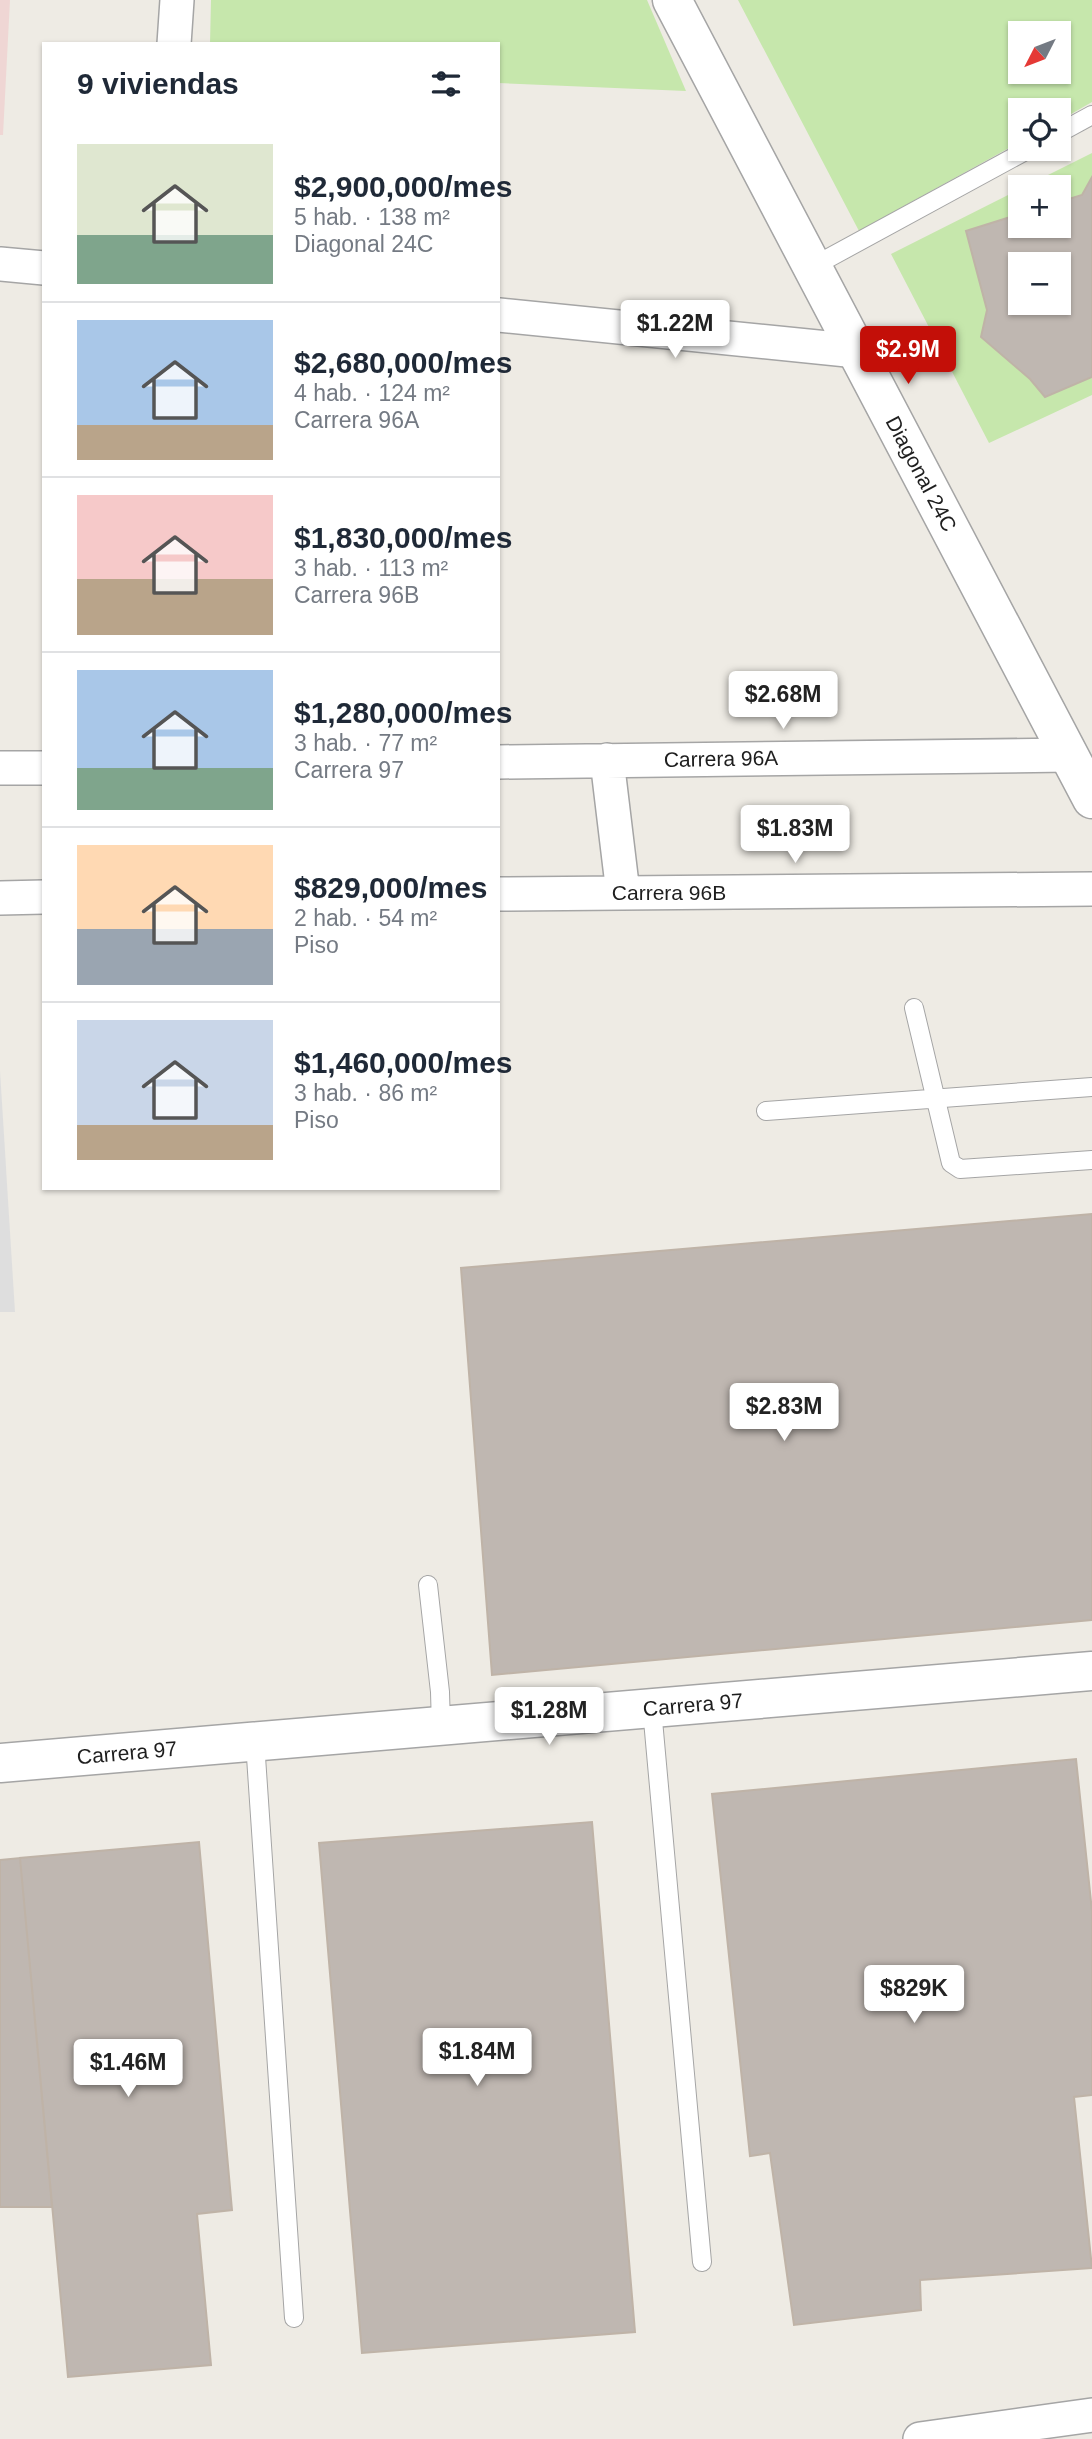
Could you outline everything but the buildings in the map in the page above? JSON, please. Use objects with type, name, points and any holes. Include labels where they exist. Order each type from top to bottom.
[{"type":"street","points":[[174,42],[177,0]]},
{"type":"street","name":"Diagonal 24C","points":[[672,0],[1092,799]]},
{"type":"street","points":[[0,264],[42,268]]},
{"type":"street","points":[[500,315],[857,351]]},
{"type":"street","name":"Carrera 96A","points":[[500,762],[1069,755]]},
{"type":"street","points":[[607,760],[623,893]]},
{"type":"street","points":[[0,768],[42,768]]},
{"type":"street","name":"Carrera 96B","points":[[500,894],[1092,889]]},
{"type":"street","points":[[0,898],[42,897]]},
{"type":"street","name":"Carrera 97","points":[[0,1763],[1092,1671]]},
{"type":"street","points":[[920,2439],[994,2434],[1092,2415]]},
{"type":"lane","points":[[1071,126],[1092,115]]},
{"type":"lane","points":[[812,267],[1008,160]]},
{"type":"lane","points":[[914,1008],[951,1163],[961,1169],[1092,1160]]},
{"type":"lane","points":[[766,1111],[1092,1087]]},
{"type":"lane","points":[[428,1585],[440,1692],[441,1726]]},
{"type":"lane","points":[[652,1709],[702,2262]]},
{"type":"lane","points":[[255,1742],[294,2318]]},
{"type":"shaded area","points":[[0,0],[10,0],[3,135],[0,135]]},
{"type":"shaded area","points":[[0,1071],[15,1312],[0,1312]]},
{"type":"green space","points":[[211,0],[647,0],[686,91],[500,83],[500,42],[210,42]]},
{"type":"green space","points":[[738,0],[1092,0],[1092,102],[1071,114],[1071,98],[1008,98],[1008,149],[859,231]]},
{"type":"green space","points":[[1092,153],[1092,395],[989,443],[891,254],[1008,195],[1008,238],[1071,238],[1071,175],[1048,175]]}]
